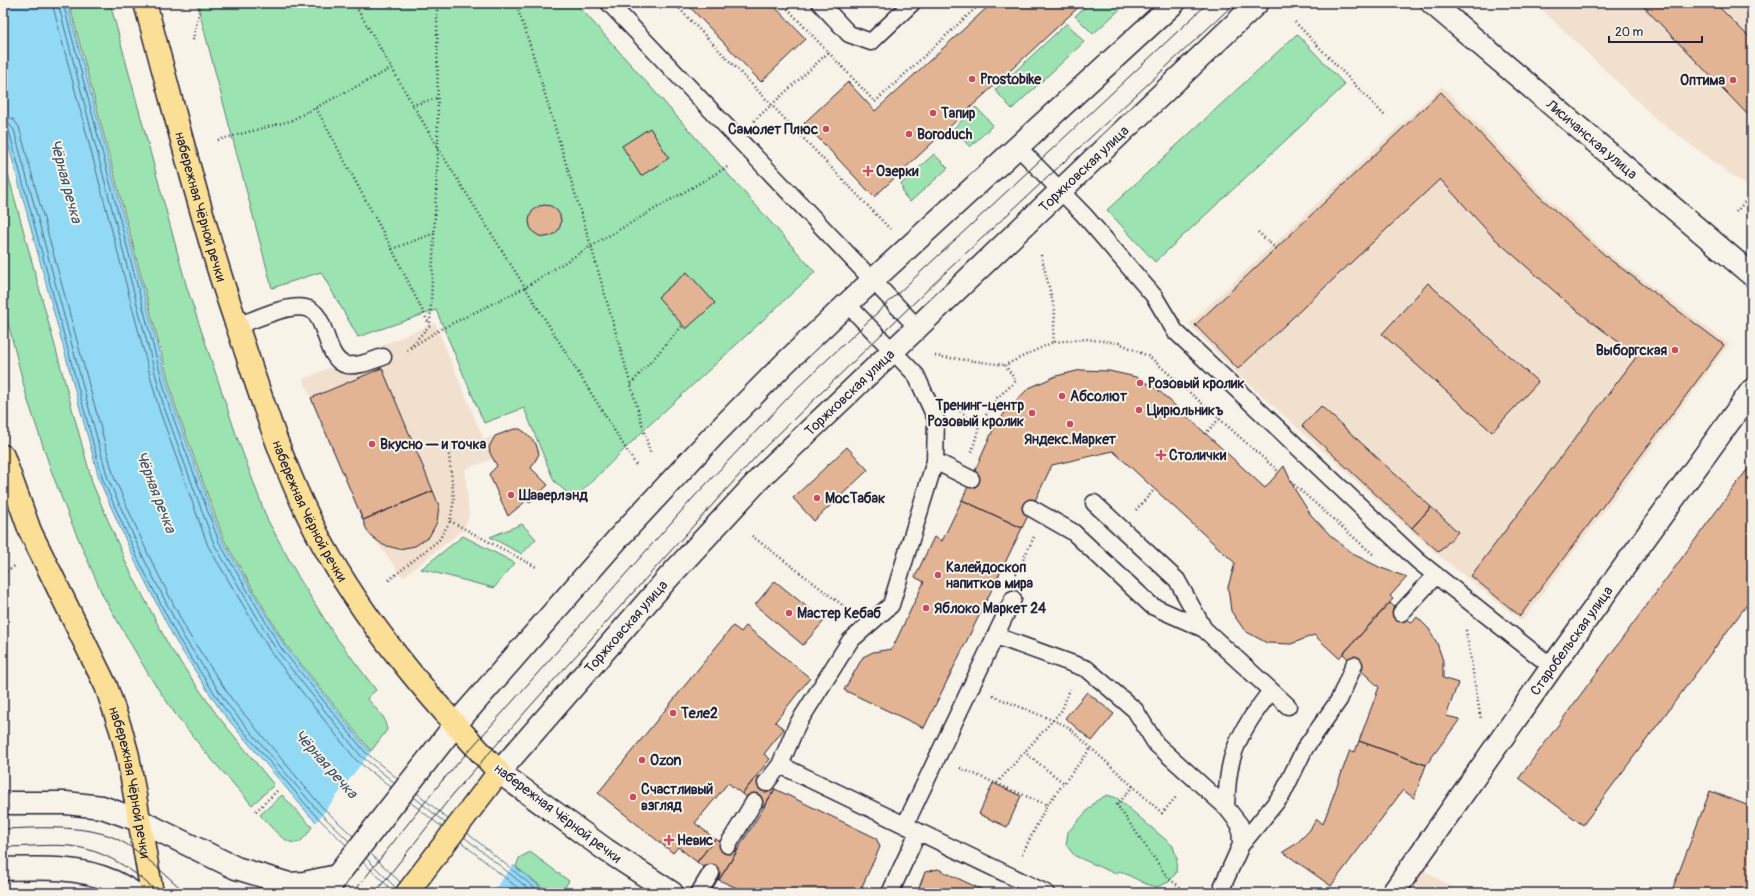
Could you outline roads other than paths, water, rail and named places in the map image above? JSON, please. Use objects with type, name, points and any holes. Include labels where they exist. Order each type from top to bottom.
[{"type":"main road","name":"набережная Чёрной речки","points":[[146,3],[216,261],[237,326],[281,452],[308,515],[330,558],[353,594],[418,683],[455,725],[500,772],[606,850],[672,893]]},
{"type":"main road","points":[[3,803],[66,803],[102,807],[138,820],[236,868],[289,884],[332,884],[423,764],[455,725],[621,535],[704,446],[785,363],[847,304],[1174,3]]},
{"type":"main road","name":"Торжковская улица","points":[[407,893],[500,772],[668,578],[755,484],[891,351],[1061,192],[1257,3]]},
{"type":"main road","name":"Лисичанская улица","points":[[1432,3],[1752,274]]},
{"type":"main road","name":"Старобельская улица","points":[[1393,893],[1552,667],[1752,390]]},
{"type":"main road","name":"набережная Чёрной речки","points":[[3,456],[30,531],[106,686],[126,749],[152,893]]},
{"type":"main road","points":[[3,869],[43,868],[76,870],[112,881],[134,893]]},
{"type":"lane","points":[[609,3],[917,327]]},
{"type":"lane","points":[[820,3],[849,34],[871,42],[912,3]]},
{"type":"lane","points":[[1018,147],[1061,192],[1154,296],[1175,331],[1418,561],[1552,667]]},
{"type":"lane","points":[[766,782],[780,766],[797,725],[850,640],[891,605],[935,461],[936,418],[916,375],[891,351],[847,304]]},
{"type":"lane","points":[[237,326],[290,308],[308,308],[316,313],[333,354],[339,361],[346,365],[356,365],[383,357]]},
{"type":"lane","points":[[935,461],[971,479]]},
{"type":"lane","points":[[1094,503],[1177,580],[1204,629]]},
{"type":"lane","points":[[1038,511],[1072,532],[1152,606],[1204,629],[1288,706]]},
{"type":"lane","points":[[1401,612],[1436,575]]},
{"type":"lane","points":[[890,893],[937,759],[1014,599]]},
{"type":"lane","points":[[996,636],[1087,669],[1135,710],[1156,744],[1226,807],[1240,825],[1241,845]]},
{"type":"lane","points":[[1224,890],[1241,845],[1282,795],[1305,748],[1339,700],[1354,664]]},
{"type":"lane","points":[[1226,807],[1227,782],[1234,752],[1252,717],[1272,691]]},
{"type":"lane","points":[[780,766],[1046,893]]},
{"type":"lane","points":[[728,845],[754,802]]},
{"type":"lane","points":[[698,893],[711,873]]},
{"type":"water","name":"Чёрная речка","points":[[3,3],[67,3],[173,405],[222,540],[284,645],[368,750],[548,893],[390,893],[310,816],[221,711],[175,640],[135,561],[100,482],[3,125]]},
{"type":"tram line","points":[[442,781],[693,498],[798,387],[1208,3]]},
{"type":"tram line","points":[[375,893],[454,793],[534,702],[762,450],[950,268],[1235,3]]},
{"type":"tram line","points":[[353,893],[445,777]]},
{"type":"tram line","points":[[3,829],[67,828],[104,834],[115,838],[137,851],[186,893]]},
{"type":"tram line","points":[[3,847],[62,845],[83,848],[118,862],[129,869],[158,893]]},
{"type":"place","name":"Prostobike","points":[[972,79]]},
{"type":"place","name":"Оптима","points":[[1733,80]]},
{"type":"place","name":"Тапир","points":[[933,113]]},
{"type":"place","name":"Самолет Плюс","points":[[826,129]]},
{"type":"place","name":"Boroduch","points":[[909,134]]},
{"type":"place","name":"Озерки","points":[[868,171]]},
{"type":"place","name":"Выборгская","points":[[1675,350]]},
{"type":"place","name":"Розовый кролик","points":[[1140,383]]},
{"type":"place","name":"Абсолют","points":[[1062,396]]},
{"type":"place","name":"Цирюльникъ","points":[[1139,410]]},
{"type":"place","name":"Тренинг-центр Розовый кролик","points":[[1032,413]]},
{"type":"place","name":"Яндекс.Маркет","points":[[1070,424]]},
{"type":"place","name":"Вкусно — и точка","points":[[372,444]]},
{"type":"place","name":"Столички","points":[[1161,455]]},
{"type":"place","name":"Шаверлэнд","points":[[511,495]]},
{"type":"place","name":"МосТабак","points":[[817,498]]},
{"type":"place","name":"Калейдоскоп напитков мира","points":[[938,575]]},
{"type":"place","name":"Яблоко Маркет 24","points":[[926,608]]},
{"type":"place","name":"Мастер Кебаб","points":[[789,613]]},
{"type":"place","name":"Теле2","points":[[673,713]]},
{"type":"place","name":"Ozon","points":[[642,760]]},
{"type":"place","name":"Счастливый взгляд","points":[[633,797]]},
{"type":"place","name":"Невис","points":[[669,840]]}]
